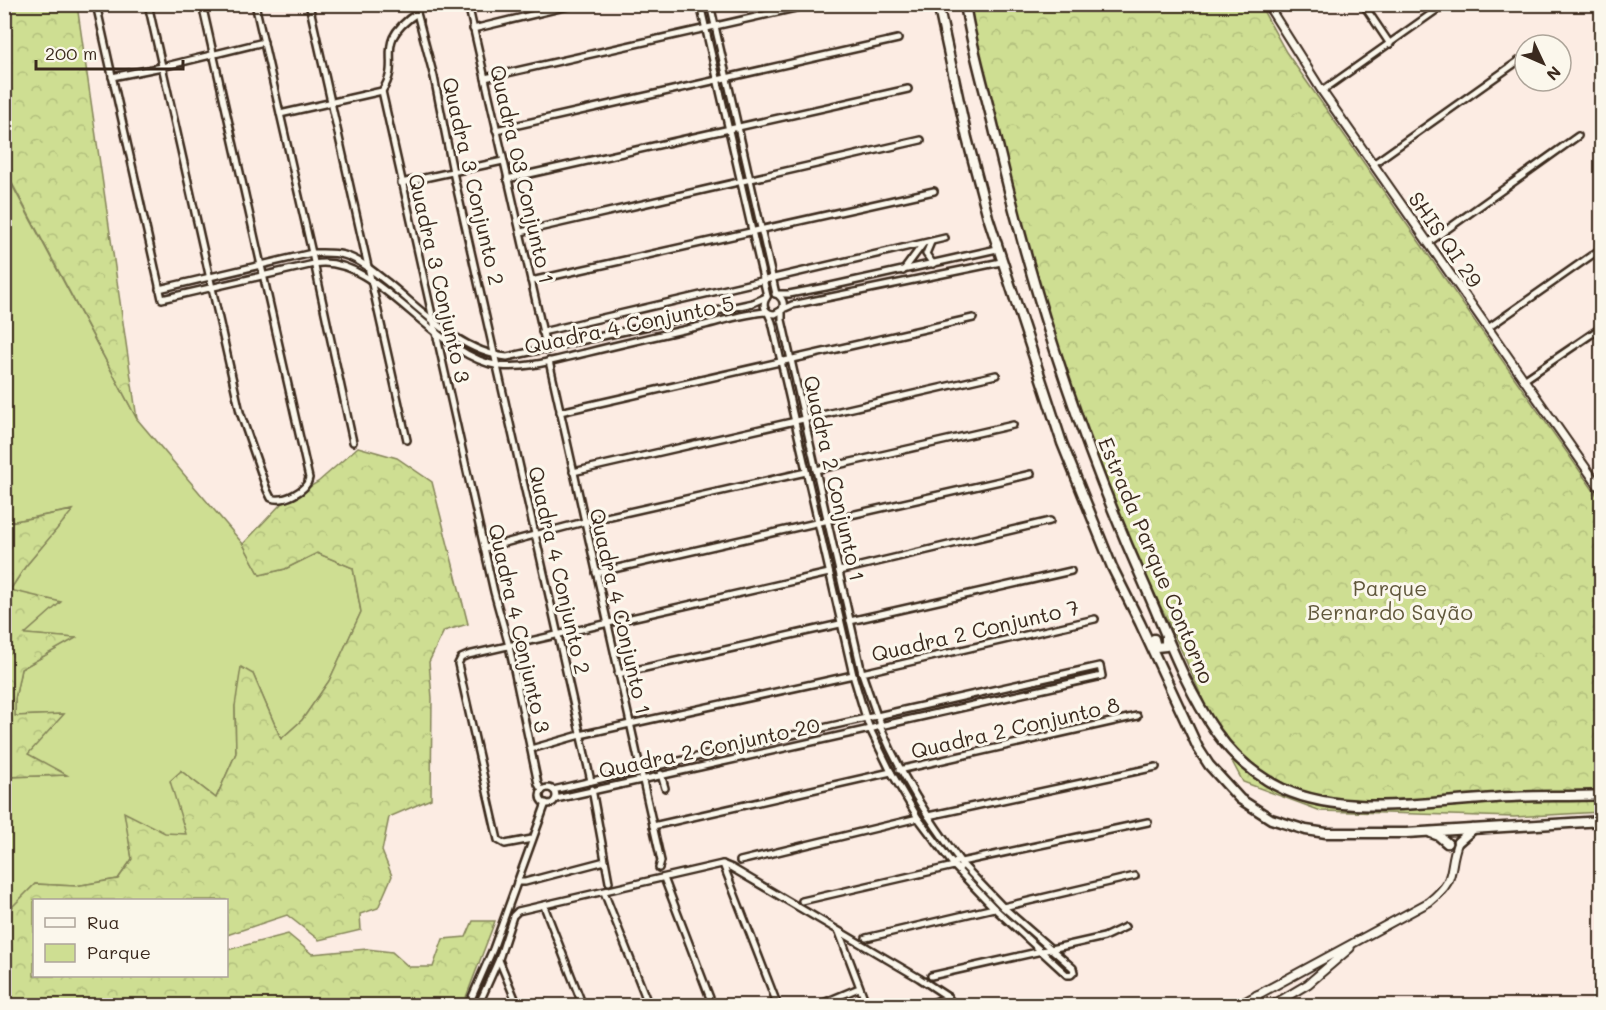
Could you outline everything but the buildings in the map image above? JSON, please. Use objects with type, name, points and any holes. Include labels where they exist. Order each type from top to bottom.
[{"type":"main road","name":"Estrada Parque Contorno","points":[[938,4],[968,138],[997,249],[1062,443],[1112,567],[1198,748],[1209,765],[1225,784],[1256,811],[1271,819],[1306,830],[1326,833],[1428,832],[1602,821]]},
{"type":"main road","name":"Estrada Parque Contorno","points":[[965,4],[1008,190],[1050,339],[1085,441],[1164,628],[1203,711],[1217,734],[1247,767],[1282,788],[1296,794],[1337,803],[1367,805],[1602,795]]},
{"type":"main road","points":[[1140,622],[1153,636],[1156,647],[1166,646],[1164,628]]},
{"type":"main road","points":[[1180,709],[1165,662],[1174,660],[1183,670]]},
{"type":"main road","name":"Estrada Parque Contorno","points":[[1386,832],[1488,823],[1545,822],[1552,824]]},
{"type":"main road","points":[[1458,842],[1473,829]]},
{"type":"main road","points":[[1428,832],[1439,836],[1447,843]]},
{"type":"street","points":[[96,4],[159,289],[312,253],[327,252],[343,255],[367,266],[465,344],[496,356],[516,357],[753,303],[767,296],[789,294],[903,271],[997,249]]},
{"type":"street","points":[[148,4],[240,412],[267,490],[274,500],[285,498],[308,484],[309,478],[202,4]]},
{"type":"street","points":[[255,4],[353,442]]},
{"type":"street","points":[[309,4],[407,440]]},
{"type":"street","points":[[280,114],[382,91],[390,76],[389,49],[392,36],[399,27],[417,13],[418,4]]},
{"type":"street","name":"Quadra 03 Conjunto 1","points":[[468,4],[521,232],[547,362]]},
{"type":"street","points":[[473,29],[577,4]]},
{"type":"street","points":[[553,790],[556,799],[550,804],[546,803],[541,798],[542,791],[546,789],[553,790],[866,718],[1100,666],[1102,676],[880,726],[899,770],[961,862],[1003,907],[1073,968],[1074,972],[1067,975],[994,908],[954,866],[918,818],[891,772],[870,729],[866,718],[853,675],[840,624],[772,322],[763,304],[767,296],[700,4]]},
{"type":"street","points":[[560,412],[791,359],[782,320],[784,303],[777,294],[760,229],[710,4]]},
{"type":"street","points":[[485,78],[813,4]]},
{"type":"street","name":"SHIS QI 29","points":[[1267,4],[1322,91],[1602,491]]},
{"type":"street","points":[[1363,4],[1390,44]]},
{"type":"street","points":[[1322,91],[1445,4]]},
{"type":"street","name":"Quadra 3 Conjunto 2","points":[[417,13],[434,77],[453,172],[498,365]]},
{"type":"street","points":[[496,130],[898,39]]},
{"type":"street","points":[[112,77],[264,42]]},
{"type":"street","points":[[1373,164],[1513,65]]},
{"type":"street","points":[[507,179],[908,89]]},
{"type":"street","name":"Quadra 3 Conjunto 3","points":[[382,91],[467,471]]},
{"type":"street","points":[[1428,243],[1578,136]]},
{"type":"street","points":[[521,232],[921,140]]},
{"type":"street","points":[[401,183],[503,161]]},
{"type":"street","points":[[531,281],[934,191]]},
{"type":"street","points":[[542,332],[945,238]]},
{"type":"street","points":[[931,242],[926,254],[940,274]]},
{"type":"street","points":[[903,271],[923,244]]},
{"type":"street","points":[[1488,328],[1602,248]]},
{"type":"street","points":[[955,259],[958,270]]},
{"type":"street","name":"Quadra 4 Conjunto 5","points":[[159,289],[162,299],[323,262],[337,263],[360,273],[467,354],[498,365],[512,366],[547,362],[767,312]]},
{"type":"street","points":[[767,312],[775,314],[792,305],[1001,262]]},
{"type":"street","name":"Quadra 2 Conjunto 1","points":[[880,726],[880,720],[862,673],[791,359],[974,318]]},
{"type":"street","points":[[1524,380],[1602,327]]},
{"type":"street","points":[[554,348],[556,360]]},
{"type":"street","name":"Quadra 4 Conjunto 1","points":[[547,362],[661,861],[659,868]]},
{"type":"street","name":"Quadra 4 Conjunto 2","points":[[498,365],[591,781]]},
{"type":"street","points":[[573,472],[996,375]]},
{"type":"street","points":[[816,470],[1013,425]]},
{"type":"street","name":"Quadra 4 Conjunto 3","points":[[467,471],[494,592],[509,646],[538,784],[542,791]]},
{"type":"street","points":[[484,548],[584,522],[806,472]]},
{"type":"street","points":[[596,573],[1031,474]]},
{"type":"street","points":[[839,571],[1050,521]]},
{"type":"street","points":[[850,621],[1071,571]]},
{"type":"street","points":[[532,839],[505,844],[500,842],[496,834],[458,664],[461,658],[829,573]]},
{"type":"street","name":"Quadra 2 Conjunto 7","points":[[862,673],[1095,619]]},
{"type":"street","points":[[618,674],[840,624]]},
{"type":"street","points":[[531,749],[580,735],[853,675]]},
{"type":"street","name":"Quadra 2 Conjunto 8","points":[[899,770],[1137,716]]},
{"type":"street","name":"Quadra 2 Conjunto 20","points":[[556,799],[592,789],[880,726]]},
{"type":"street","points":[[928,816],[1155,767]]},
{"type":"street","points":[[653,826],[891,772]]},
{"type":"street","points":[[661,774],[665,788]]},
{"type":"street","points":[[592,789],[609,882]]},
{"type":"street","points":[[468,1005],[493,950],[546,803]]},
{"type":"street","points":[[740,861],[918,818]]},
{"type":"street","points":[[954,866],[955,861],[961,862],[1148,822]]},
{"type":"street","points":[[1237,1005],[1429,902],[1442,892],[1450,877],[1458,842]]},
{"type":"street","points":[[1447,843],[1454,861]]},
{"type":"street","points":[[517,882],[525,882],[605,861]]},
{"type":"street","points":[[723,864],[778,1005]]},
{"type":"street","points":[[478,1005],[499,959],[515,914],[526,909],[723,864],[919,978],[948,997],[954,1005]]},
{"type":"street","points":[[802,901],[954,866]]},
{"type":"street","points":[[1003,907],[1135,876]]},
{"type":"street","points":[[664,878],[712,1005]]},
{"type":"street","points":[[603,892],[649,1005]]},
{"type":"street","points":[[544,906],[583,1005]]},
{"type":"street","points":[[866,938],[994,908]]},
{"type":"street","points":[[931,976],[1104,937],[1125,927]]},
{"type":"street","points":[[839,932],[867,1005]]},
{"type":"street","points":[[1271,1005],[1285,1001],[1361,939]]},
{"type":"street","points":[[499,959],[518,1005]]},
{"type":"street","points":[[1296,974],[1302,988]]},
{"type":"street","points":[[816,1005],[859,988]]},
{"type":"street","points":[[1257,995],[1259,1005]]},
{"type":"street","points":[[924,1005],[948,997]]},
{"type":"green space","points":[[4,5],[77,5],[137,419],[5,170]]},
{"type":"green space","name":"Parque Bernardo Sayão","points":[[964,5],[1260,5],[1286,52],[1601,501],[1601,812],[1514,817],[1321,811],[1243,782],[1219,737],[1184,656],[1099,475],[1019,243]]},
{"type":"green space","points":[[4,170],[137,419],[243,544],[260,575],[285,569],[317,553],[353,568],[361,612],[329,681],[302,720],[281,739],[253,674],[235,706],[236,753],[216,798],[181,771],[187,834],[165,834],[125,813],[132,859],[118,879],[75,886],[35,884],[10,910],[5,910],[5,777],[65,775],[27,754],[63,714],[15,716],[15,699],[21,669],[75,638],[24,634],[10,590],[25,567],[72,510],[5,523]]},
{"type":"green space","points":[[358,447],[397,458],[432,482],[468,624],[444,631],[429,662],[432,698],[431,799],[389,817],[382,851],[392,876],[378,908],[360,914],[361,930],[319,940],[287,915],[228,935],[228,899],[33,899],[33,977],[228,977],[228,950],[288,934],[312,954],[367,949],[392,952],[409,967],[433,967],[443,939],[466,937],[473,921],[495,921],[463,1005],[5,1005],[4,910],[10,909],[35,884],[75,886],[118,879],[132,859],[124,812],[165,833],[186,834],[170,781],[181,771],[216,798],[236,753],[235,706],[241,667],[253,674],[281,739],[302,720],[329,681],[361,612],[353,568],[317,553],[285,569],[260,575],[243,544],[280,505],[318,482]]},
{"type":"green space","points":[[73,510],[25,567],[10,590],[61,602],[25,634],[76,638],[21,669],[15,699],[15,716],[64,714],[28,754],[67,775],[5,777],[5,523]]}]
